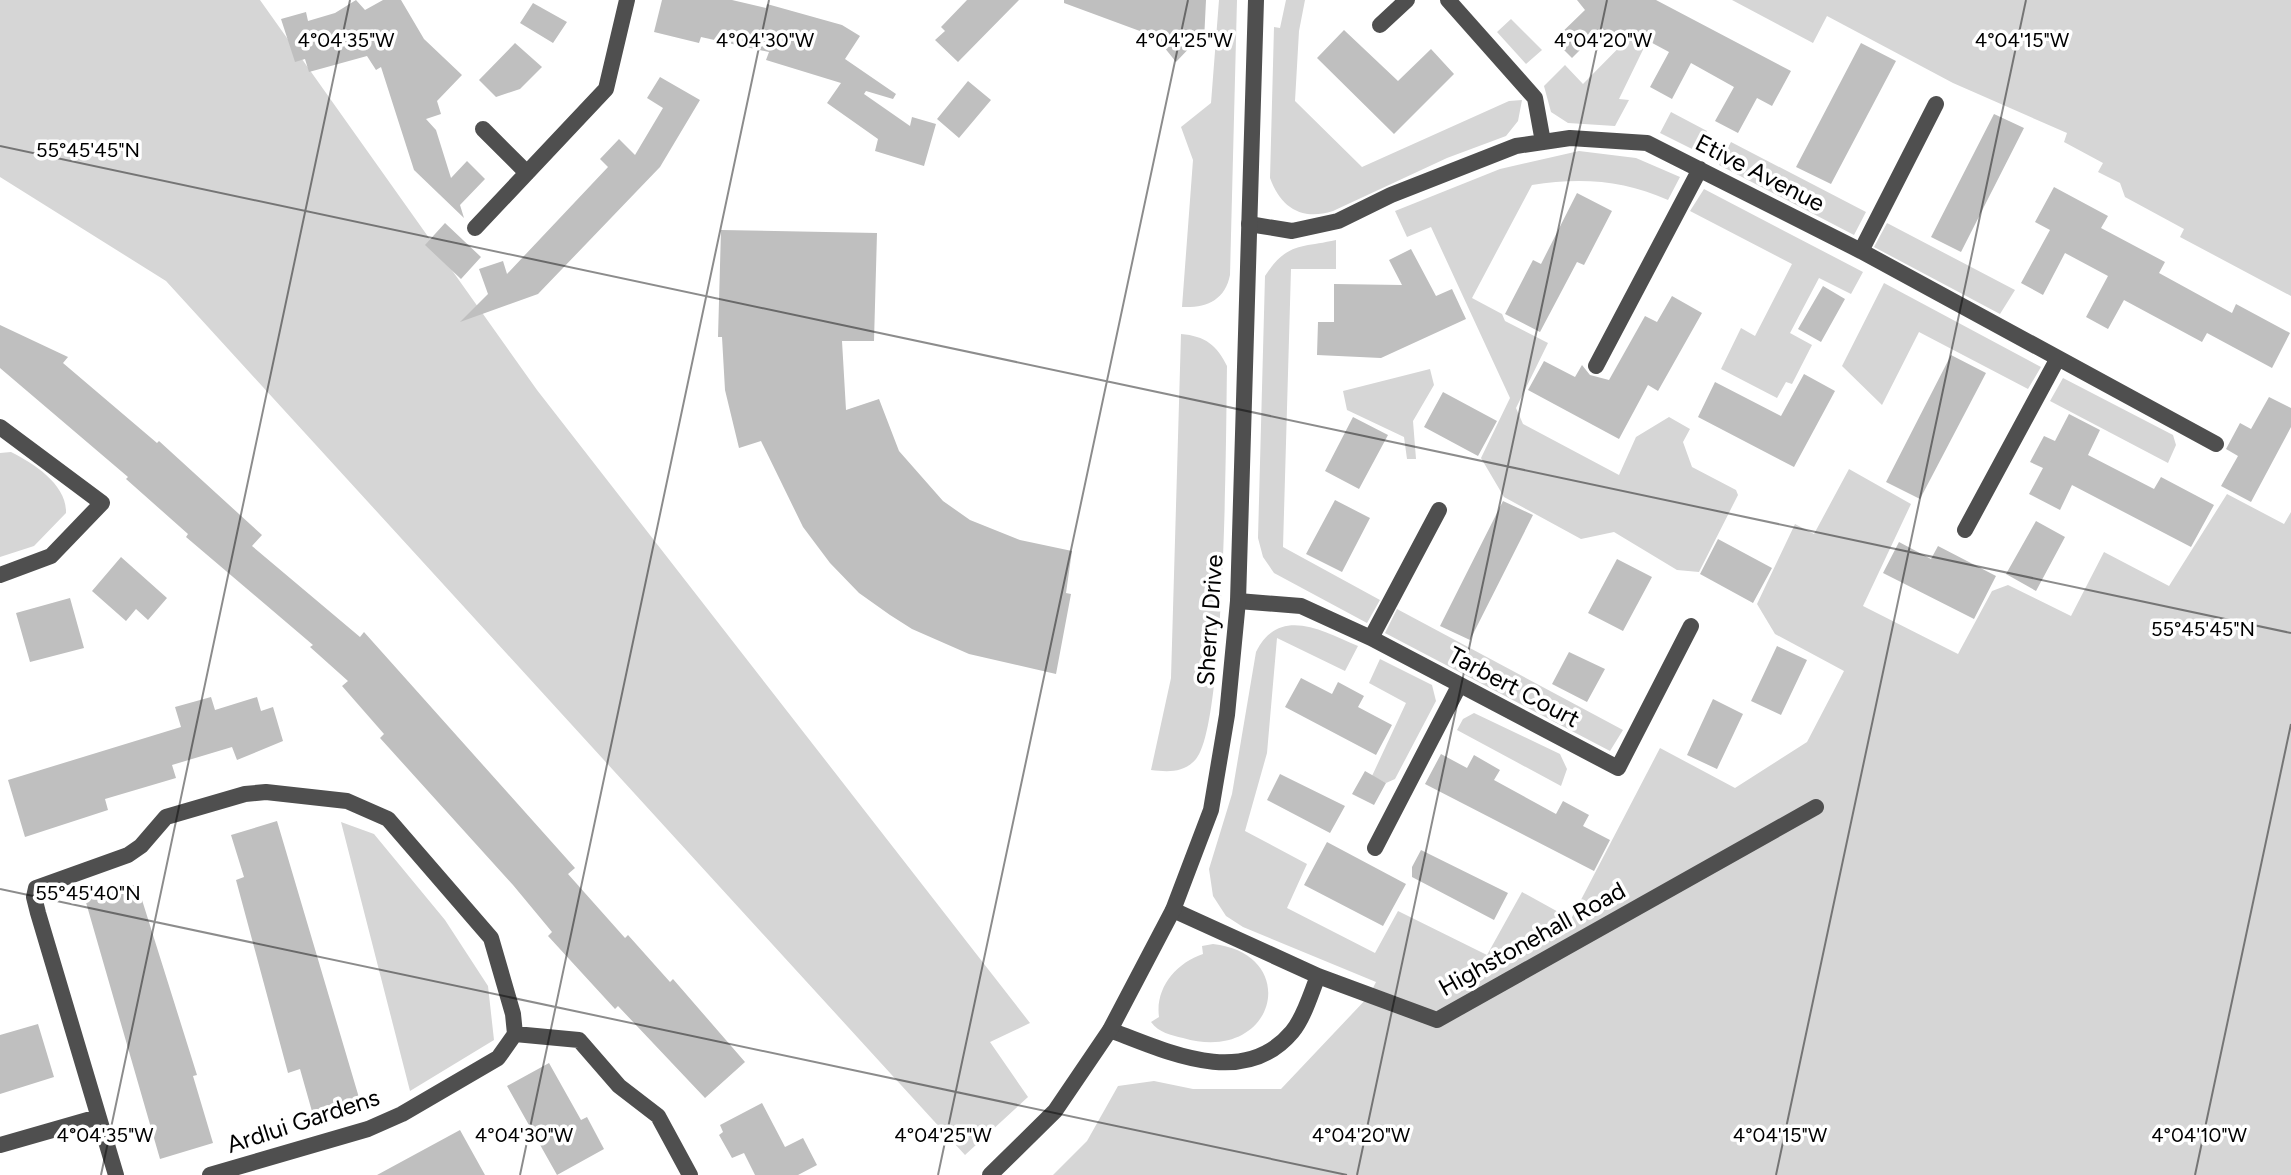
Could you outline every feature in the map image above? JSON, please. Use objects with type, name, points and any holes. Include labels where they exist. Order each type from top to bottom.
[{"type":"street","points":[[475,228],[606,89],[627,0]]},
{"type":"street","name":"Sherry Drive","points":[[990,1175],[1055,1111],[1110,1030],[1173,910],[1211,810],[1227,715],[1238,601],[1256,0]]},
{"type":"street","points":[[1380,25],[1407,0]]},
{"type":"street","points":[[1448,0],[1535,98],[1543,142]]},
{"type":"street","points":[[1861,251],[1936,104]]},
{"type":"street","points":[[483,129],[527,173]]},
{"type":"street","name":"Etive Avenue","points":[[1249,224],[1292,231],[1338,221],[1391,195],[1516,146],[1570,138],[1647,143],[1861,251],[2216,444]]},
{"type":"street","points":[[1596,366],[1700,169]]},
{"type":"street","points":[[1965,530],[2058,358]]},
{"type":"street","points":[[0,427],[102,503],[51,556],[0,575]]},
{"type":"street","points":[[1371,638],[1439,510]]},
{"type":"street","name":"Tarbert Court","points":[[1238,601],[1301,606],[1371,638],[1618,768],[1691,626]]},
{"type":"street","points":[[1375,848],[1459,686]]},
{"type":"street","points":[[116,1175],[38,913],[34,897],[36,888],[128,855],[141,846],[166,817],[245,794],[266,792],[347,801],[388,819],[491,938],[513,1014],[515,1034],[579,1040],[619,1086],[658,1116],[690,1175]]},
{"type":"street","name":"Highstonehall Road","points":[[1173,910],[1318,976],[1437,1020],[1816,807]]},
{"type":"street","points":[[1110,1030],[1169,1052],[1217,1063],[1258,1059],[1293,1031],[1318,976]]},
{"type":"street","name":"Ardlui Gardens","points":[[210,1175],[368,1129],[402,1114],[498,1058],[515,1034]]},
{"type":"street","points":[[0,1145],[98,1117]]},
{"type":"shaded area","points":[[0,0],[260,0],[537,390],[1030,1023],[990,1042],[1028,1097],[965,1155],[166,281],[0,177]]},
{"type":"shaded area","points":[[1219,0],[1237,0],[1230,275],[1224,291],[1214,301],[1182,307],[1193,160],[1181,127],[1211,103]]},
{"type":"shaded area","points":[[1286,0],[1305,0],[1299,31],[1295,101],[1362,167],[1509,101],[1522,100],[1518,121],[1506,136],[1447,158],[1333,211],[1312,214],[1294,210],[1280,197],[1270,178],[1274,27],[1280,28]]},
{"type":"shaded area","points":[[1732,0],[2291,0],[2291,296],[2180,237],[2184,229],[2125,197],[2120,183],[2098,172],[2103,163],[2064,142],[2067,133],[1953,83],[1827,16],[1813,43]]},
{"type":"shaded area","points":[[1650,16],[1657,21],[1619,99],[1629,100],[1615,126],[1568,123],[1551,112],[1544,86],[1565,65],[1583,84]]},
{"type":"shaded area","points":[[1511,19],[1542,50],[1526,64],[1497,32]]},
{"type":"shaded area","points":[[1671,112],[1707,131],[1696,151],[1660,133]]},
{"type":"shaded area","points":[[1731,142],[1866,212],[1854,235],[1719,165]]},
{"type":"shaded area","points":[[1579,151],[1636,158],[1680,177],[1668,200],[1635,188],[1602,182],[1567,181],[1532,185],[1472,298],[1502,314],[1505,321],[1548,343],[1516,408],[1523,424],[1619,475],[1636,437],[1669,417],[1690,429],[1683,442],[1692,467],[1736,490],[1738,495],[1699,572],[1677,570],[1614,532],[1581,539],[1504,497],[1481,458],[1510,398],[1431,227],[1407,237],[1395,211],[1500,169]]},
{"type":"shaded area","points":[[1704,189],[1863,272],[1851,294],[1819,278],[1790,333],[1812,345],[1792,384],[1786,382],[1777,398],[1721,369],[1741,328],[1755,336],[1792,264],[1690,211]]},
{"type":"shaded area","points":[[1887,223],[2015,290],[2000,314],[1874,247]]},
{"type":"shaded area","points":[[1336,240],[1336,269],[1291,269],[1283,547],[1380,600],[1367,623],[1274,573],[1263,557],[1258,538],[1265,276],[1288,252]]},
{"type":"shaded area","points":[[1884,283],[2041,367],[2028,389],[1919,332],[1882,405],[1842,366]]},
{"type":"shaded area","points":[[1181,334],[1209,343],[1227,366],[1225,508],[1219,636],[1206,735],[1191,764],[1164,771],[1151,770],[1171,678]]},
{"type":"shaded area","points":[[1430,369],[1434,385],[1413,421],[1416,459],[1407,459],[1404,437],[1347,410],[1343,391]]},
{"type":"shaded area","points":[[2063,378],[2173,435],[2176,445],[2168,463],[2050,401]]},
{"type":"shaded area","points":[[11,452],[48,476],[61,493],[66,513],[34,546],[0,557],[0,453]]},
{"type":"shaded area","points":[[1849,469],[1911,504],[1863,606],[1958,654],[1992,591],[2008,585],[2071,616],[2104,552],[2169,586],[2227,494],[2284,524],[2291,512],[2291,1175],[1053,1175],[1087,1141],[1118,1086],[1154,1081],[1193,1089],[1281,1089],[1369,996],[1376,982],[1243,927],[1226,916],[1213,896],[1209,869],[1232,794],[1256,652],[1266,638],[1277,629],[1289,625],[1302,626],[1358,646],[1345,671],[1277,638],[1267,753],[1245,831],[1307,864],[1287,908],[1375,953],[1398,911],[1487,955],[1522,892],[1571,919],[1660,748],[1735,788],[1807,742],[1844,671],[1775,634],[1757,604],[1795,524],[1814,534]]},
{"type":"shaded area","points":[[1397,609],[1623,730],[1610,751],[1385,633]]},
{"type":"shaded area","points":[[1380,659],[1432,685],[1436,701],[1395,779],[1386,783],[1372,776],[1406,703],[1369,683]]},
{"type":"shaded area","points":[[1474,713],[1560,754],[1567,769],[1561,786],[1457,730],[1463,719]]},
{"type":"shaded area","points":[[341,822],[374,834],[445,920],[488,986],[494,1040],[410,1091]]},
{"type":"shaded area","points":[[1213,944],[1241,952],[1259,967],[1268,985],[1267,1005],[1257,1023],[1240,1036],[1215,1042],[1183,1038],[1161,1031],[1151,1022],[1159,1017],[1160,996],[1169,978],[1184,964],[1203,954],[1202,946]]},
{"type":"building","points":[[356,0],[365,10],[383,0],[401,0],[424,39],[462,75],[437,101],[441,114],[426,119],[436,130],[451,178],[467,161],[485,179],[460,205],[464,218],[414,170],[381,67],[376,70],[367,56],[309,72],[305,59],[295,62],[281,19],[306,12],[308,21],[335,13]]},
{"type":"building","points":[[662,0],[732,0],[766,8],[767,4],[842,25],[860,36],[845,59],[896,94],[893,99],[866,91],[864,94],[910,126],[912,117],[936,124],[924,166],[875,151],[878,139],[827,103],[841,83],[766,60],[769,52],[701,37],[699,43],[654,32]]},
{"type":"building","points":[[967,0],[1019,0],[958,62],[935,40],[945,31],[941,27]]},
{"type":"building","points":[[1064,0],[1206,0],[1204,41],[1196,41],[1176,62],[1156,37],[1064,3]]},
{"type":"building","points":[[1577,0],[1656,0],[1791,71],[1772,106],[1757,98],[1738,133],[1715,121],[1734,87],[1691,63],[1672,99],[1650,87],[1669,52],[1628,30],[1615,42],[1602,28],[1572,58],[1554,40],[1585,10]]},
{"type":"building","points":[[533,3],[567,22],[553,43],[520,23]]},
{"type":"building","points":[[1344,30],[1398,81],[1431,49],[1454,74],[1394,134],[1317,58]]},
{"type":"building","points":[[515,43],[542,67],[520,89],[496,97],[479,80]]},
{"type":"building","points":[[1861,43],[1896,61],[1831,184],[1796,167]]},
{"type":"building","points":[[660,77],[700,100],[660,167],[538,294],[460,322],[488,294],[479,269],[503,261],[507,274],[608,167],[600,159],[619,139],[635,155],[663,108],[647,98]]},
{"type":"building","points":[[968,81],[991,100],[959,138],[937,119]]},
{"type":"building","points":[[1994,114],[2024,128],[1961,252],[1931,237]]},
{"type":"building","points":[[2054,187],[2108,216],[2101,228],[2165,262],[2159,273],[2232,313],[2236,304],[2290,333],[2272,368],[2207,333],[2202,342],[2124,300],[2108,329],[2086,317],[2108,276],[2065,253],[2043,295],[2021,283],[2050,230],[2035,222]]},
{"type":"building","points":[[1577,193],[1612,211],[1584,265],[1577,262],[1540,332],[1505,314],[1533,260],[1541,264]]},
{"type":"building","points":[[445,223],[481,257],[461,279],[425,245]]},
{"type":"building","points":[[721,230],[877,233],[874,341],[842,341],[846,410],[879,399],[899,451],[943,501],[970,520],[1020,540],[1072,551],[1066,593],[1071,594],[1056,674],[969,654],[912,629],[859,593],[830,563],[803,527],[761,441],[739,448],[725,390],[722,337],[718,337]]},
{"type":"building","points":[[1411,249],[1436,296],[1452,289],[1466,319],[1381,358],[1317,355],[1318,322],[1334,322],[1334,284],[1402,285],[1389,260]]},
{"type":"building","points":[[1823,286],[1845,299],[1821,342],[1798,329]]},
{"type":"building","points":[[1672,296],[1702,313],[1658,391],[1648,385],[1619,439],[1528,390],[1544,361],[1575,377],[1582,365],[1590,375],[1609,380],[1645,316],[1657,322]]},
{"type":"building","points":[[0,325],[68,357],[63,363],[157,443],[159,441],[262,535],[252,546],[360,637],[364,632],[575,868],[568,874],[625,938],[628,935],[670,982],[673,979],[745,1062],[705,1098],[618,1006],[615,1009],[548,936],[552,932],[513,885],[380,738],[384,734],[342,686],[348,681],[310,647],[313,645],[186,537],[188,534],[126,479],[128,477],[0,368]]},
{"type":"building","points":[[1951,355],[1986,373],[1920,499],[1886,482]]},
{"type":"building","points":[[1804,374],[1835,391],[1794,467],[1698,417],[1715,382],[1781,416]]},
{"type":"building","points":[[1443,392],[1497,421],[1478,456],[1424,427]]},
{"type":"building","points":[[2269,397],[2291,408],[2291,427],[2251,502],[2221,486],[2238,456],[2226,449],[2240,423],[2251,429]]},
{"type":"building","points":[[2069,414],[2100,430],[2088,455],[2154,489],[2161,477],[2214,505],[2191,547],[2072,485],[2060,510],[2029,494],[2043,468],[2030,462],[2044,436],[2055,441]]},
{"type":"building","points":[[1353,417],[1388,435],[1359,489],[1325,471]]},
{"type":"building","points":[[1335,500],[1370,518],[1342,572],[1306,554]]},
{"type":"building","points":[[1503,501],[1533,515],[1470,640],[1440,626]]},
{"type":"building","points":[[2036,521],[2065,537],[2036,591],[2006,574]]},
{"type":"building","points":[[1718,539],[1772,568],[1753,603],[1700,574]]},
{"type":"building","points":[[1899,542],[1931,559],[1938,546],[1996,576],[1974,619],[1883,573]]},
{"type":"building","points":[[121,557],[167,598],[148,620],[136,609],[126,621],[92,591]]},
{"type":"building","points":[[1617,559],[1652,577],[1623,631],[1588,613]]},
{"type":"building","points":[[70,598],[84,648],[30,662],[16,613]]},
{"type":"building","points":[[1777,646],[1807,660],[1781,715],[1751,701]]},
{"type":"building","points":[[1569,652],[1605,669],[1587,702],[1552,684]]},
{"type":"building","points":[[1301,678],[1332,694],[1338,682],[1364,696],[1358,707],[1392,725],[1376,755],[1285,707]]},
{"type":"building","points":[[211,697],[215,710],[257,697],[261,711],[273,707],[283,741],[237,760],[232,747],[172,765],[176,778],[105,799],[108,810],[25,837],[8,780],[181,727],[175,707]]},
{"type":"building","points":[[1713,699],[1743,714],[1717,769],[1687,755]]},
{"type":"building","points":[[1441,754],[1467,768],[1474,755],[1500,770],[1494,780],[1556,814],[1563,801],[1589,815],[1583,826],[1610,840],[1594,871],[1425,784]]},
{"type":"building","points":[[1365,771],[1386,783],[1374,805],[1352,794]]},
{"type":"building","points":[[1280,774],[1345,806],[1330,833],[1267,800]]},
{"type":"building","points":[[277,821],[360,1101],[313,1115],[300,1069],[288,1073],[236,880],[244,877],[231,835]]},
{"type":"building","points":[[1327,842],[1406,884],[1383,926],[1304,885]]},
{"type":"building","points":[[1421,850],[1508,893],[1494,920],[1412,877],[1412,867]]},
{"type":"building","points":[[137,884],[197,1075],[193,1076],[213,1143],[160,1159],[85,899]]},
{"type":"building","points":[[38,1024],[54,1077],[0,1094],[0,1035]]},
{"type":"building","points":[[549,1063],[581,1120],[587,1117],[604,1149],[557,1175],[507,1086]]},
{"type":"building","points":[[762,1103],[785,1147],[803,1138],[817,1165],[798,1175],[755,1175],[744,1153],[732,1158],[719,1135],[723,1132],[720,1125]]},
{"type":"building","points":[[460,1130],[485,1175],[377,1175]]}]
